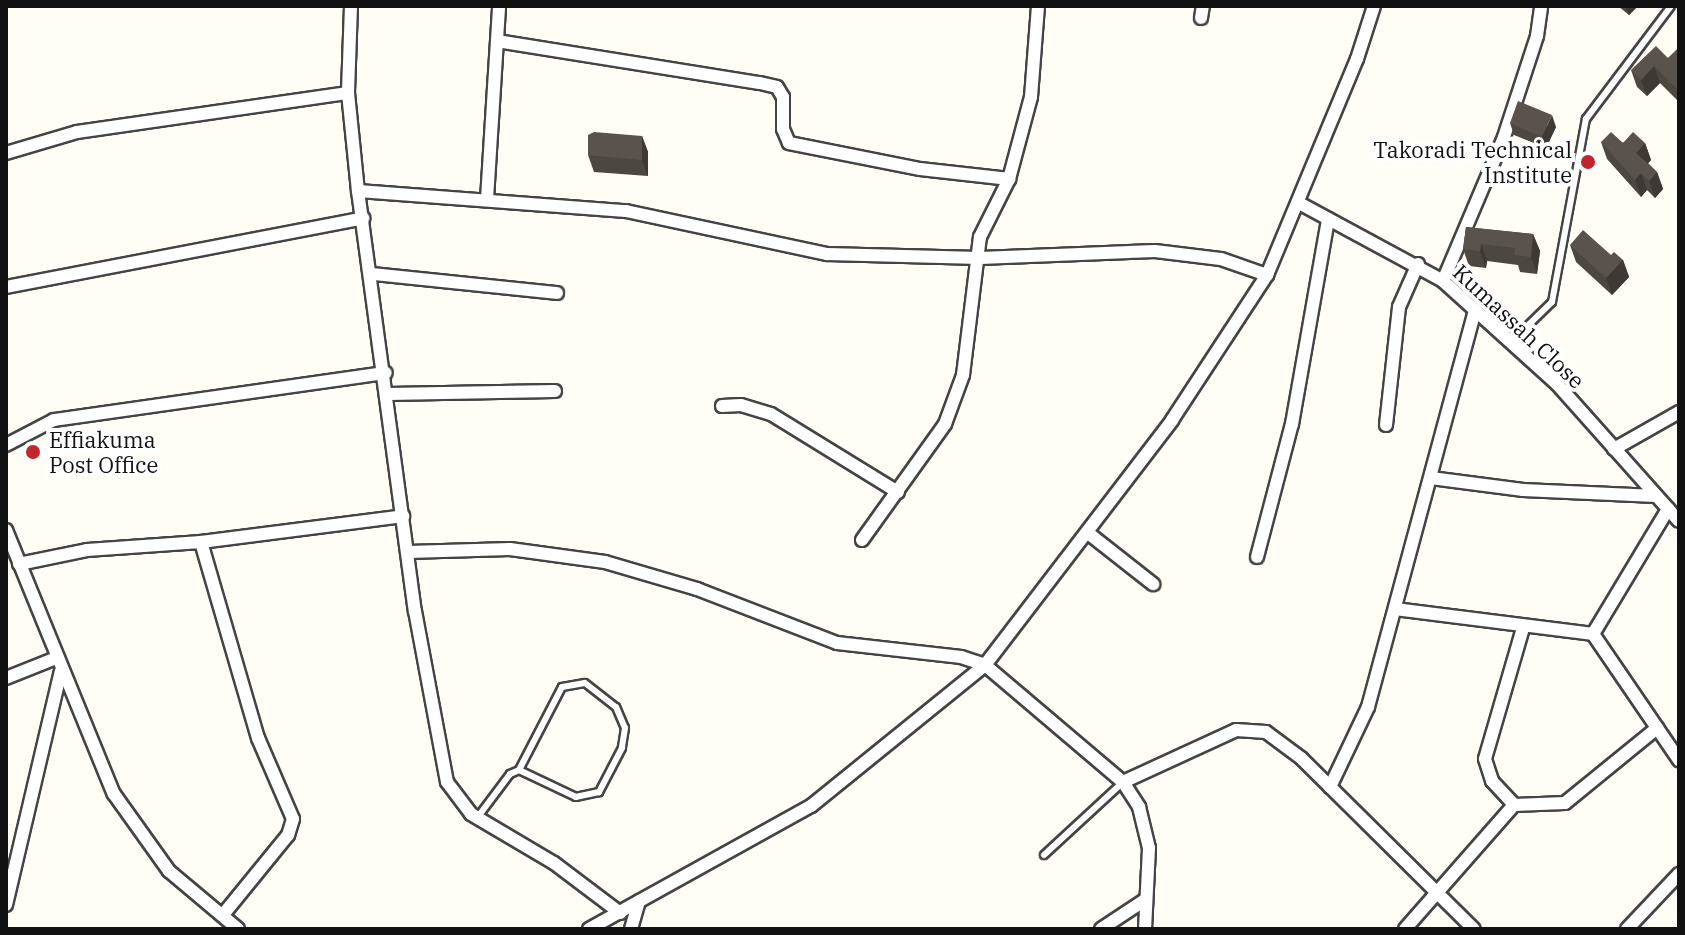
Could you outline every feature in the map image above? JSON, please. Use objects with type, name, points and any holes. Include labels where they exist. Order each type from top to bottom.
[{"type":"street","points":[[351,6],[348,93],[358,191],[373,274],[408,552],[440,756],[455,799],[477,818],[554,863],[620,913]]},
{"type":"street","points":[[487,199],[499,6]]},
{"type":"street","points":[[862,540],[945,424],[963,375],[982,229],[1009,179],[1031,97],[1038,6]]},
{"type":"street","points":[[589,929],[811,806],[985,665],[1172,420],[1267,275],[1299,203],[1374,6]]},
{"type":"street","points":[[1443,281],[1504,137],[1537,36],[1541,6]]},
{"type":"street","points":[[497,41],[777,87],[783,97],[783,129],[789,143],[920,169],[1009,179]]},
{"type":"street","points":[[6,153],[77,132],[348,93]]},
{"type":"street","points":[[358,191],[626,211],[827,254],[980,258],[1179,252],[1221,259],[1267,275]]},
{"type":"street","name":"Kumassah Close","points":[[1299,203],[1418,264],[1443,281],[1511,342],[1679,521]]},
{"type":"street","points":[[6,287],[363,218]]},
{"type":"street","points":[[1257,557],[1292,424],[1328,219]]},
{"type":"street","points":[[1386,425],[1399,307],[1418,264]]},
{"type":"street","points":[[373,274],[557,293]]},
{"type":"street","points":[[1330,787],[1359,735],[1475,310]]},
{"type":"street","points":[[6,445],[54,420],[386,373]]},
{"type":"street","points":[[388,394],[555,391]]},
{"type":"street","points":[[722,406],[741,405],[771,414],[898,492]]},
{"type":"street","points":[[1614,449],[1679,412]]},
{"type":"street","points":[[1431,478],[1523,490],[1656,496]]},
{"type":"street","points":[[1593,634],[1668,509]]},
{"type":"street","points":[[19,564],[87,550],[201,542],[403,516]]},
{"type":"street","points":[[6,530],[114,794],[169,871],[238,929]]},
{"type":"street","points":[[1088,533],[1153,584]]},
{"type":"street","points":[[201,542],[258,738],[293,819],[288,835],[222,916]]},
{"type":"street","points":[[408,552],[510,549],[605,562],[697,589],[837,643],[961,657],[985,665],[1123,782],[1139,807],[1147,838],[1145,929]]},
{"type":"street","points":[[1395,609],[1523,628],[1593,634]]},
{"type":"street","points":[[1514,805],[1492,781],[1485,759],[1523,628]]},
{"type":"street","points":[[1593,634],[1679,760]]},
{"type":"street","points":[[6,678],[59,664]]},
{"type":"street","points":[[6,905],[59,664]]},
{"type":"street","points":[[1123,782],[1236,730],[1255,728],[1278,739],[1474,929]]},
{"type":"street","points":[[1405,929],[1514,805],[1565,803],[1657,728]]},
{"type":"street","points":[[1627,929],[1679,874]]},
{"type":"street","points":[[1101,929],[1145,900]]},
{"type":"street","points":[[631,929],[639,901]]},
{"type":"lane","points":[[1511,342],[1552,302],[1586,119],[1671,6]]},
{"type":"lane","points":[[477,818],[510,774],[519,770],[562,687],[585,683],[616,707],[625,728],[622,748],[599,792],[576,797],[519,770]]},
{"type":"lane","points":[[1044,855],[1123,782]]},
{"type":"building","points":[[1656,46],[1668,58],[1679,49],[1679,91],[1654,66],[1641,80],[1631,70]]},
{"type":"building","points":[[1518,101],[1552,115],[1542,137],[1510,123]]},
{"type":"building","points":[[594,132],[642,136],[642,160],[588,155],[588,135]]},
{"type":"building","points":[[1611,132],[1623,143],[1633,132],[1645,143],[1636,153],[1657,172],[1649,181],[1641,173],[1635,180],[1601,142]]},
{"type":"building","points":[[1466,227],[1533,234],[1531,257],[1514,255],[1515,248],[1481,244],[1480,251],[1463,249]]},
{"type":"building","points":[[1583,230],[1611,255],[1614,252],[1623,260],[1606,278],[1570,245]]},
{"type":"place","name":"Takoradi Technical Institute","points":[[1588,162]]},
{"type":"place","name":"Effiakuma Post Office","points":[[33,452]]}]
